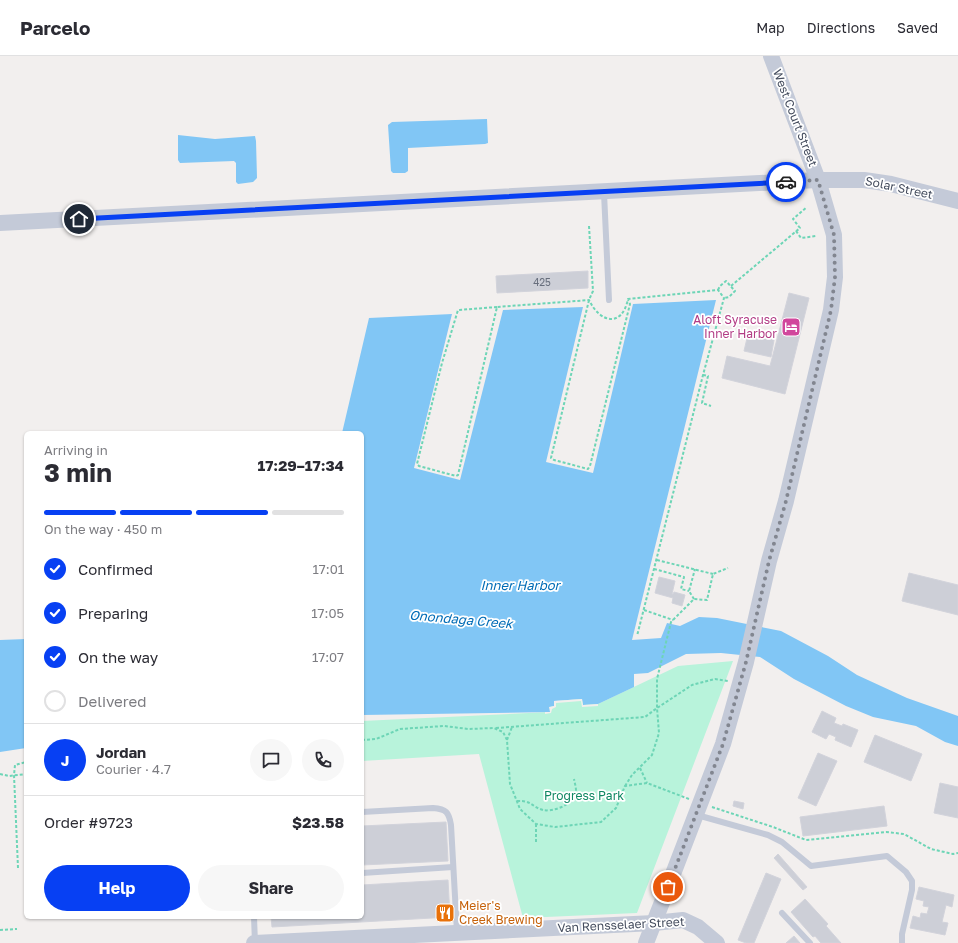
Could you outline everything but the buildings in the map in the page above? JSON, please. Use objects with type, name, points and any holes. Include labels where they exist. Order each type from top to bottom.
[{"type":"street","name":"West Court Street","points":[[646,943],[723,744],[739,682],[746,662],[755,618],[786,501],[831,310],[835,277],[834,235],[818,180],[771,56]]},
{"type":"street","name":"Solar Street","points":[[0,223],[818,180],[864,180],[890,184],[958,201]]},
{"type":"street","name":"Van Rensselaer Street","points":[[255,943],[654,923],[684,920],[698,926],[716,943]]},
{"type":"lane","points":[[604,191],[609,300]]},
{"type":"lane","points":[[364,812],[440,808],[446,811],[450,816],[457,933]]},
{"type":"lane","points":[[698,809],[782,842],[811,866],[887,856],[906,872],[912,881],[912,890],[902,934],[902,943]]},
{"type":"lane","points":[[364,873],[453,867]]},
{"type":"lane","points":[[782,913],[810,943]]},
{"type":"lane","points":[[254,919],[255,943]]},
{"type":"path","points":[[731,286],[800,228],[792,220],[807,207]]},
{"type":"path","points":[[589,226],[593,291],[589,300],[550,458],[554,460],[588,469],[630,304],[628,299]]},
{"type":"path","points":[[796,231],[801,238],[816,236]]},
{"type":"path","points":[[718,290],[726,281],[735,291],[729,297],[724,298]]},
{"type":"path","points":[[628,299],[718,290]]},
{"type":"path","points":[[718,290],[724,298]]},
{"type":"path","points":[[638,636],[703,374],[724,298]]},
{"type":"path","points":[[589,300],[594,310],[603,318],[608,319],[619,316],[624,312],[628,299]]},
{"type":"path","points":[[497,307],[458,475],[456,476],[419,466],[417,464],[458,310],[497,307],[589,300]]},
{"type":"path","points":[[703,374],[708,376],[702,403],[711,406]]},
{"type":"path","points":[[657,560],[713,574],[728,568]]},
{"type":"path","points":[[654,569],[684,577],[681,589],[689,591],[694,599]]},
{"type":"path","points":[[689,591],[695,569]]},
{"type":"path","points":[[494,728],[503,732],[507,740],[510,784],[520,809],[536,824],[555,827],[601,822],[616,808],[625,786],[632,775],[652,755],[659,733],[657,679],[671,622],[694,599],[707,600],[713,574]]},
{"type":"path","points":[[644,610],[673,620]]},
{"type":"path","points":[[364,740],[376,738],[400,729],[444,726],[468,729],[494,728],[645,717],[692,685],[715,679],[739,682]]},
{"type":"path","points":[[507,740],[513,726]]},
{"type":"path","points":[[18,868],[14,775],[15,765],[24,763]]},
{"type":"path","points":[[640,768],[648,783],[698,809],[773,827],[806,840],[886,832],[904,834],[931,849],[953,854],[958,853]]},
{"type":"path","points":[[0,774],[24,774]]},
{"type":"path","points":[[517,801],[525,800],[542,810],[550,811],[562,807],[570,802],[574,797],[576,792],[574,779]]},
{"type":"path","points":[[625,786],[648,783]]},
{"type":"path","points":[[536,824],[536,843]]},
{"type":"path","points":[[0,930],[17,929]]},
{"type":"green space","name":"Progress Park","points":[[733,661],[637,913],[523,918],[479,754],[364,761],[364,721],[549,712],[549,707],[554,701],[582,699],[598,704],[678,666]]},
{"type":"water","points":[[487,119],[488,143],[408,148],[408,171],[405,173],[393,173],[391,171],[388,125],[392,122]]},
{"type":"water","points":[[178,135],[215,139],[255,136],[257,178],[253,182],[238,184],[236,182],[236,163],[234,161],[180,163],[178,160]]},
{"type":"water","name":"Inner Harbor","points":[[716,300],[632,640],[661,638],[667,623],[680,626],[699,617],[717,618],[781,631],[828,656],[857,675],[907,698],[958,716],[958,746],[945,742],[916,726],[873,717],[846,706],[794,679],[760,657],[721,653],[686,654],[648,673],[634,674],[634,687],[598,704],[583,705],[582,699],[554,701],[554,706],[550,707],[550,712],[364,715],[364,431],[342,431],[369,318],[452,314],[414,468],[460,480],[503,310],[583,307],[546,462],[593,473],[633,304]]},
{"type":"water","points":[[24,639],[24,748],[0,752],[0,640]]},
{"type":"pier","points":[[582,699],[583,705],[598,704],[598,706],[582,707],[581,701],[556,703],[556,707],[552,709],[551,713],[545,714],[545,712],[550,712],[549,707],[554,706],[554,701]]},
{"type":"way so far","points":[[668,887],[723,744],[739,682],[746,662],[755,618],[786,501],[831,310],[835,277],[834,235],[818,180],[786,182]]},
{"type":"place","name":"Aloft Syracuse Inner Harbor","points":[[791,327]]},
{"type":"place","name":"Meier's Creek Brewing","points":[[445,913]]},
{"type":"route","points":[[79,219],[786,182]]},
{"type":"water label","name":"Onondaga Creek","points":[[461,619]]}]
